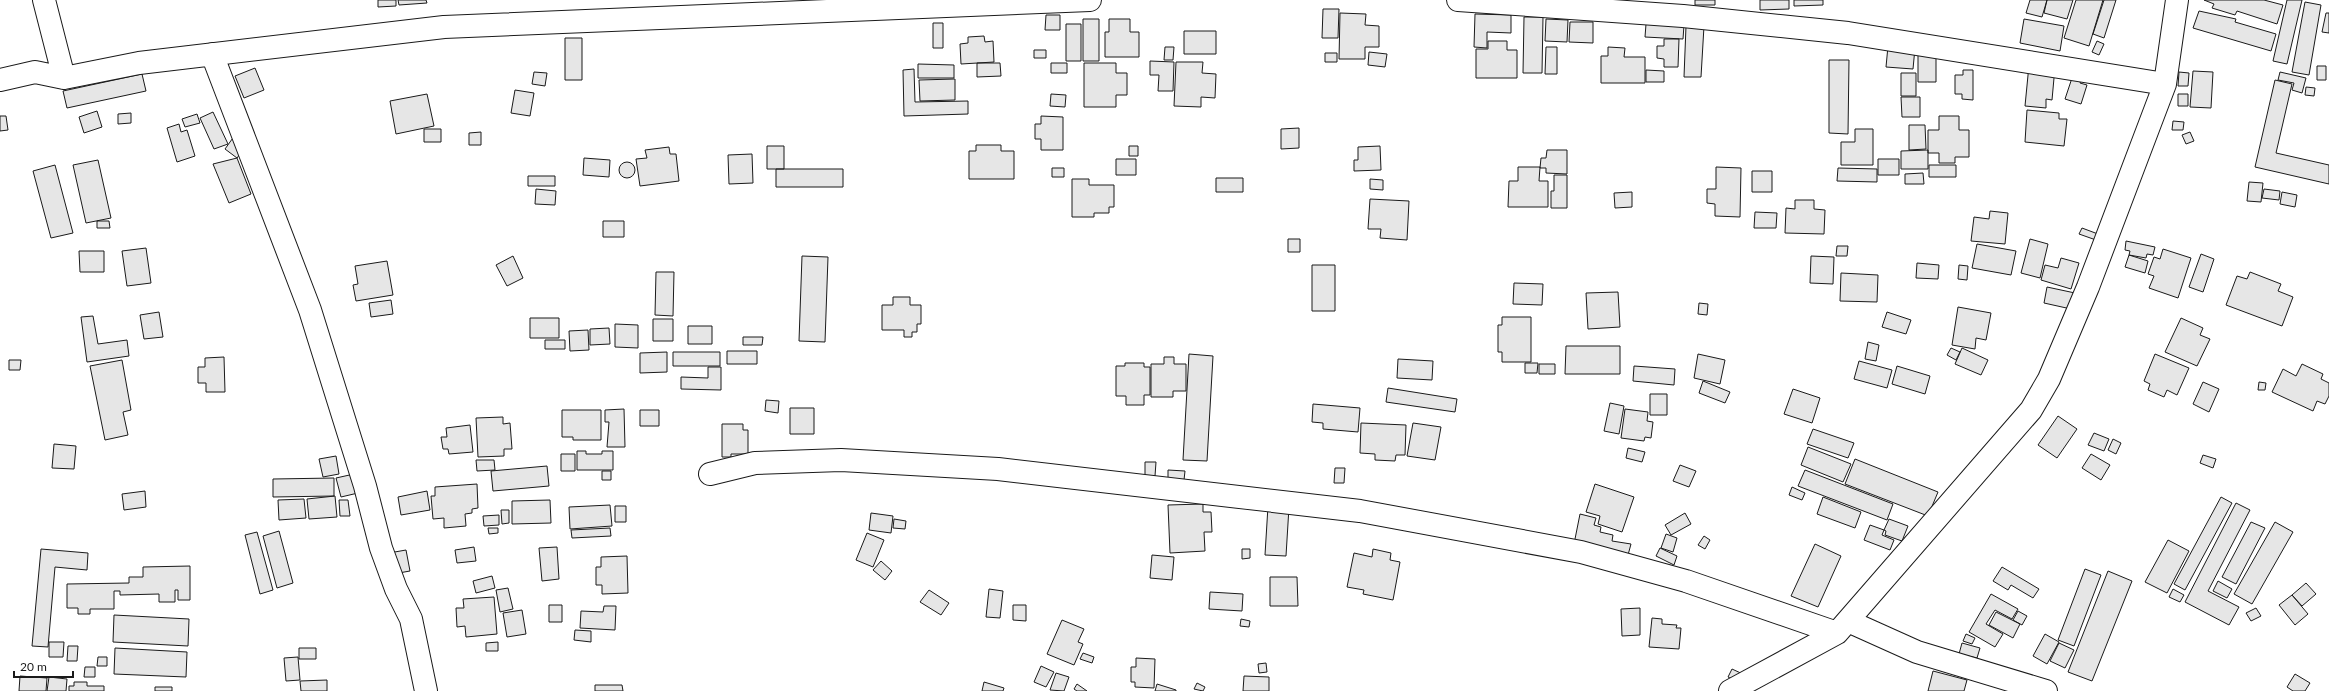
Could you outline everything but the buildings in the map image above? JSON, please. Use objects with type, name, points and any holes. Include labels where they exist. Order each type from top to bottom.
[{"type":"street","points":[[44,0],[64,78]]},
{"type":"street","points":[[0,80],[35,72],[64,78],[139,63],[444,27],[1090,0]]},
{"type":"street","points":[[1458,0],[1682,8],[2165,84]]},
{"type":"street","points":[[1730,691],[1843,627],[2031,410],[2049,379],[2088,287],[2165,84],[2177,0]]},
{"type":"street","points":[[212,54],[310,310],[365,486],[381,548],[396,589],[411,619],[426,691]]},
{"type":"street","points":[[710,474],[755,463],[849,460],[998,469],[1360,511],[1581,552],[1843,627],[1917,652],[2046,691]]}]
